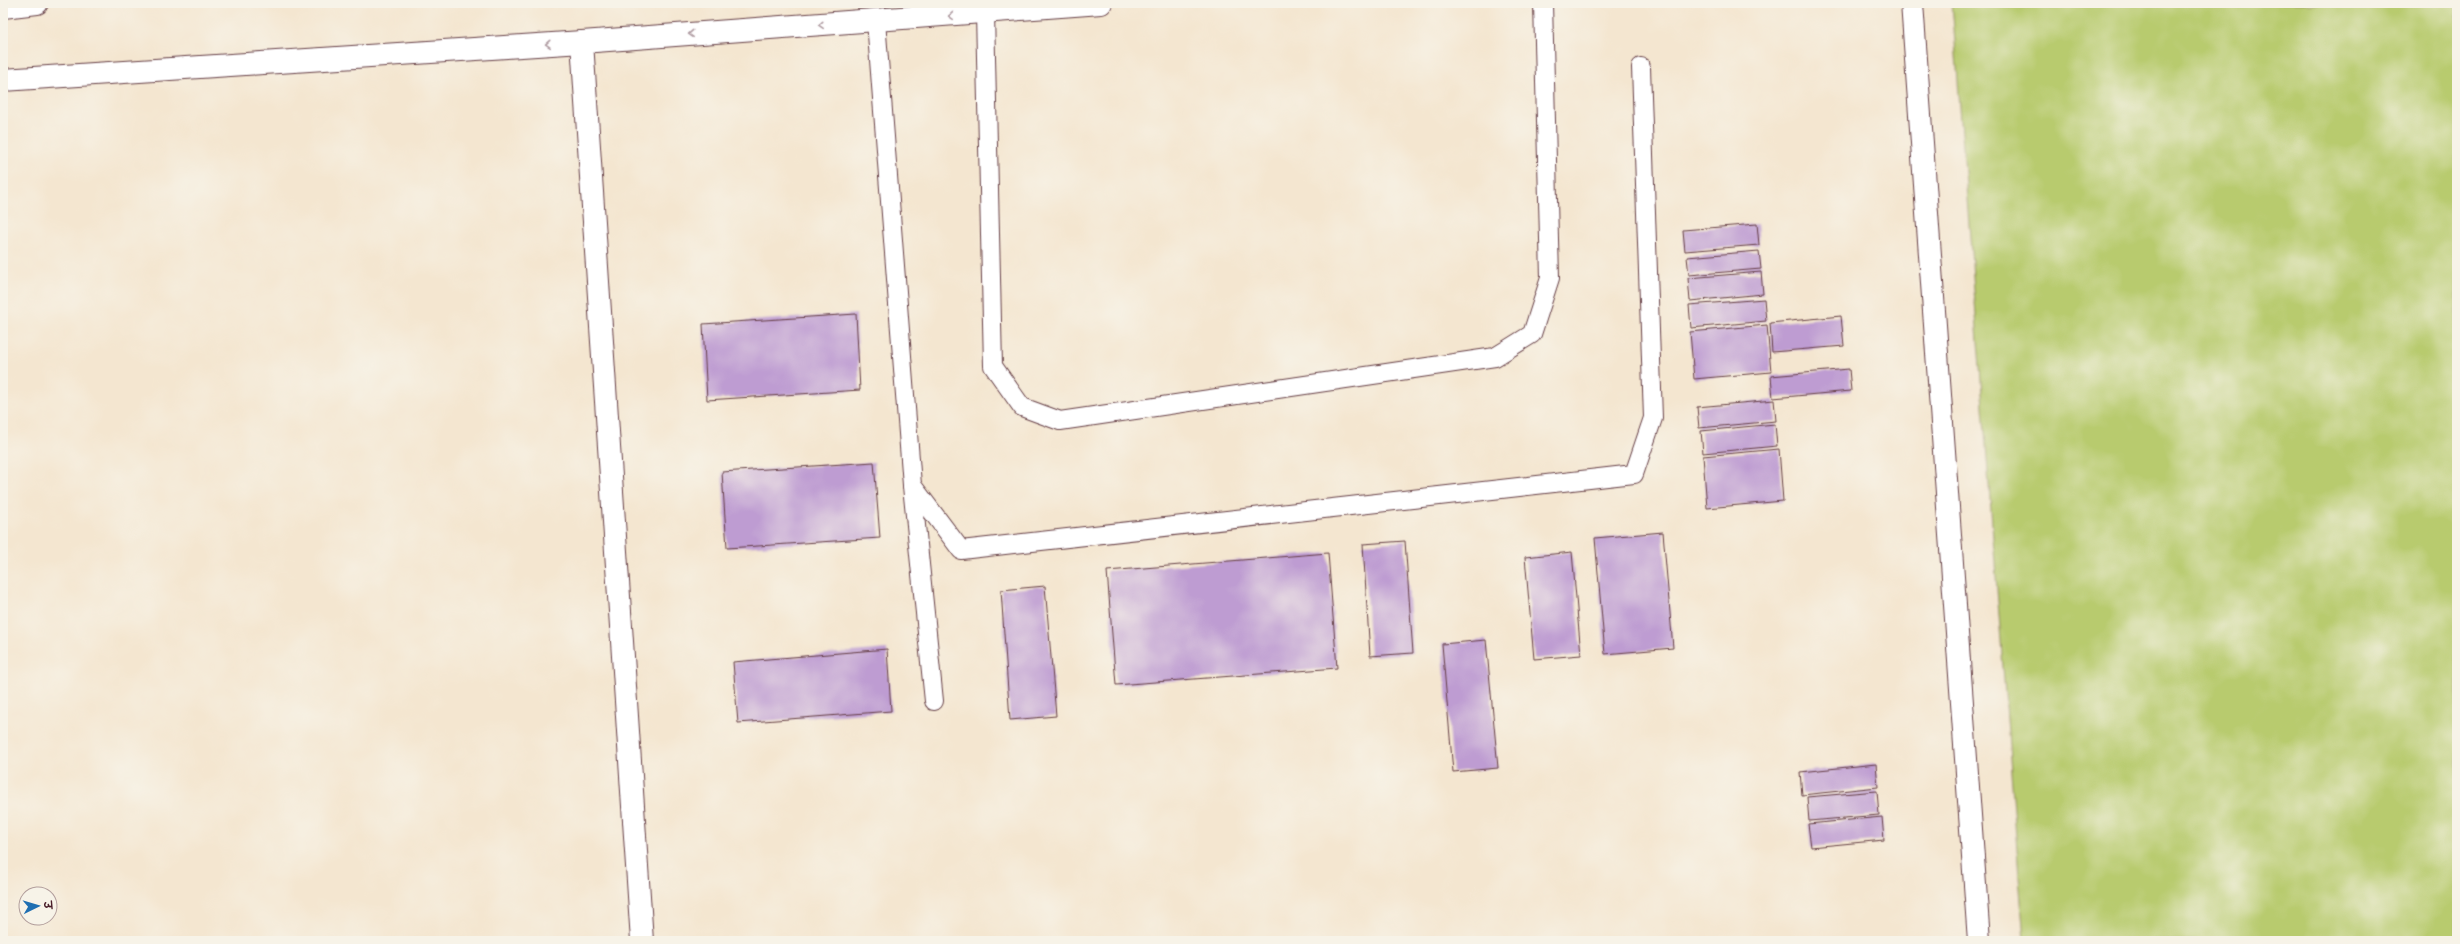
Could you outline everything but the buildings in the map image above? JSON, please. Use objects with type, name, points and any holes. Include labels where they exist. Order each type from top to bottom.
[{"type":"street","points":[[3,7],[37,3]]},
{"type":"street","points":[[3,80],[582,42],[985,13],[1101,3]]},
{"type":"street","points":[[1912,3],[1979,941]]},
{"type":"street","points":[[582,42],[642,941]]},
{"type":"lane","points":[[985,13],[993,366],[1022,407],[1060,421],[1495,357],[1532,334],[1550,278],[1543,3]]},
{"type":"lane","points":[[876,21],[912,485],[934,701]]},
{"type":"lane","points":[[912,485],[961,550],[1634,474],[1653,418],[1641,67]]},
{"type":"green space","points":[[1952,3],[2457,3],[2457,941],[2024,941]]}]
